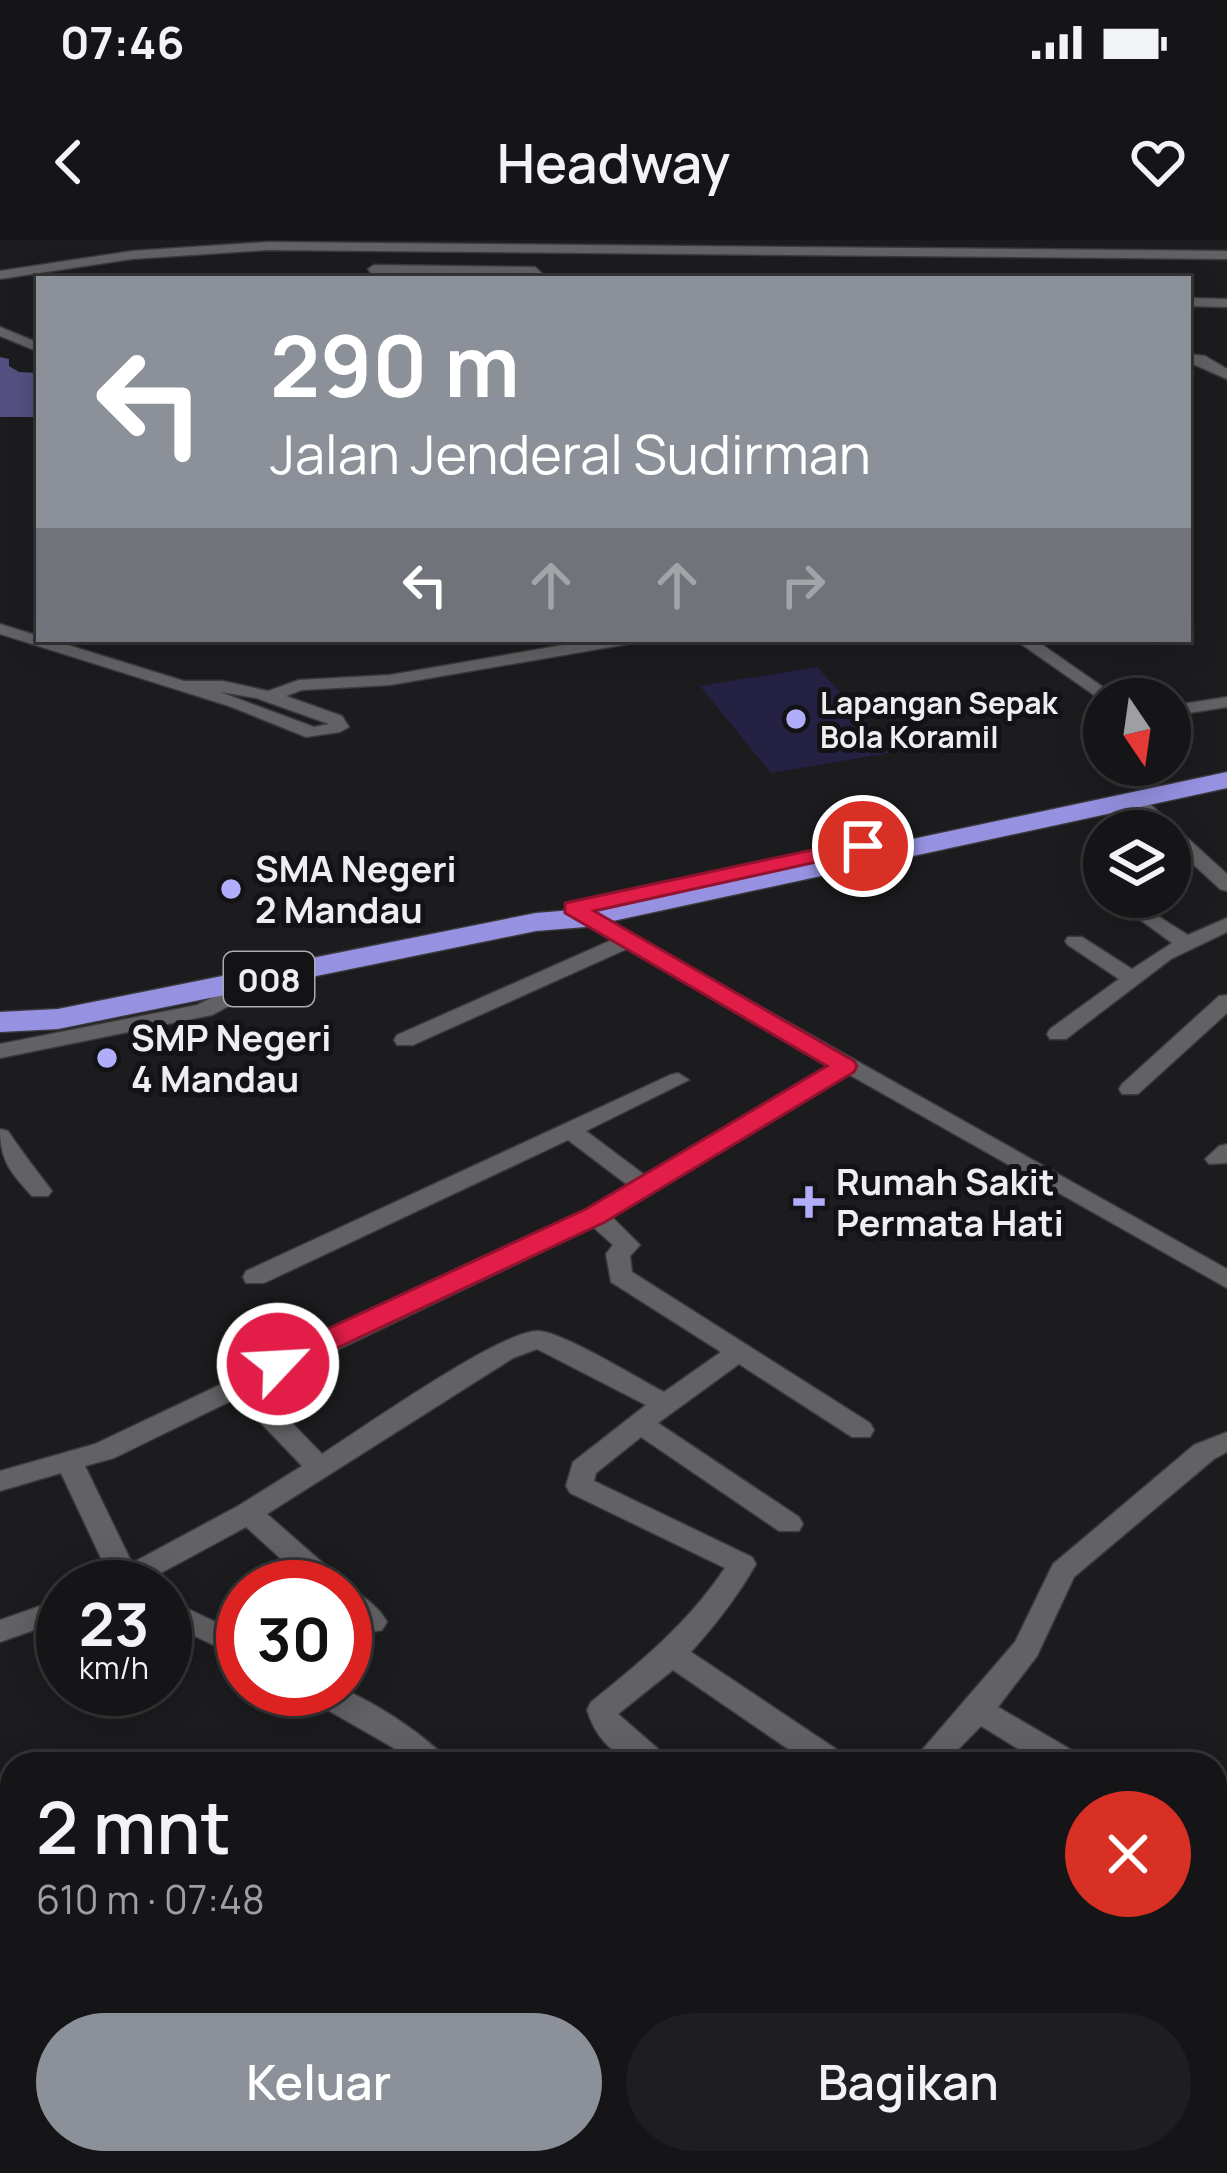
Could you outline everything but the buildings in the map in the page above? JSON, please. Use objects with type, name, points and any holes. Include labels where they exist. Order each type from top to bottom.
[{"type":"highway","name":"008","points":[[0,1022],[58,1019],[256,982],[1227,770]]},
{"type":"highway","name":"008","points":[[980,827],[1227,780]]},
{"type":"street","points":[[124,240],[132,255]]},
{"type":"street","points":[[0,275],[132,255],[300,245],[1227,255]]},
{"type":"street","points":[[380,276],[374,269],[535,271],[539,276]]},
{"type":"street","points":[[1191,302],[1223,304]]},
{"type":"street","points":[[0,331],[36,347]]},
{"type":"street","points":[[1191,358],[1227,375]]},
{"type":"street","points":[[0,629],[36,640]]},
{"type":"street","points":[[42,642],[312,733],[340,727],[336,720],[273,695],[236,686],[182,686]]},
{"type":"street","points":[[273,695],[299,685],[390,680],[611,642]]},
{"type":"street","points":[[1027,642],[1083,680]]},
{"type":"street","points":[[1191,708],[1227,702]]},
{"type":"street","points":[[1133,800],[1144,810]]},
{"type":"street","points":[[1191,852],[1227,885]]},
{"type":"street","points":[[588,911],[627,941],[795,1028],[845,1066],[1227,1280]]},
{"type":"street","points":[[588,911],[1227,1267]]},
{"type":"street","points":[[1150,918],[1185,943]]},
{"type":"street","points":[[1058,1034],[1131,977],[1185,943],[1227,924]]},
{"type":"street","points":[[405,1040],[627,941]]},
{"type":"street","points":[[1075,941],[1131,977]]},
{"type":"street","points":[[0,1051],[204,1010],[256,982]]},
{"type":"street","points":[[1130,1089],[1227,1001]]},
{"type":"street","points":[[0,1480],[70,1463],[140,1434],[596,1216],[845,1066]]},
{"type":"street","points":[[255,1277],[678,1080]]},
{"type":"street","points":[[571,1131],[644,1186]]},
{"type":"street","points":[[0,1136],[16,1165],[40,1191]]},
{"type":"street","points":[[596,1216],[628,1245],[619,1254],[620,1276],[861,1430]]},
{"type":"street","points":[[167,1560],[527,1340],[541,1340],[665,1404]]},
{"type":"street","points":[[640,1752],[607,1725],[602,1710],[672,1654],[742,1566],[736,1558],[580,1486],[584,1469],[739,1352]]},
{"type":"street","points":[[239,1384],[319,1467]]},
{"type":"street","points":[[639,1423],[790,1524]]},
{"type":"street","points":[[937,1752],[978,1710],[1027,1648],[1063,1571],[1204,1453],[1227,1441]]},
{"type":"street","points":[[70,1463],[113,1560]]},
{"type":"street","points":[[248,1513],[301,1560]]},
{"type":"street","points":[[0,1631],[36,1619]]},
{"type":"street","points":[[672,1654],[816,1752]]},
{"type":"street","points":[[978,1710],[1049,1752]]},
{"type":"street","points":[[364,1716],[420,1752]]},
{"type":"shaded area","points":[[0,357],[9,359],[9,366],[19,372],[36,373],[36,417],[0,417]]},
{"type":"shaded area","name":"Lapangan Sepak Bola Koramil","points":[[817,667],[895,752],[771,773],[700,686]]},
{"type":"place","name":"Lapangan Sepak Bola Koramil","points":[[796,719]]},
{"type":"place","name":"SMA Negeri 2 Mandau","points":[[231,889]]},
{"type":"place","name":"SMP Negeri 4 Mandau","points":[[107,1058]]},
{"type":"place","name":"Rumah Sakit Permata Hati","points":[[809,1202]]},
{"type":"route","points":[[278,1364],[596,1216],[845,1066],[574,908],[863,846]]}]
